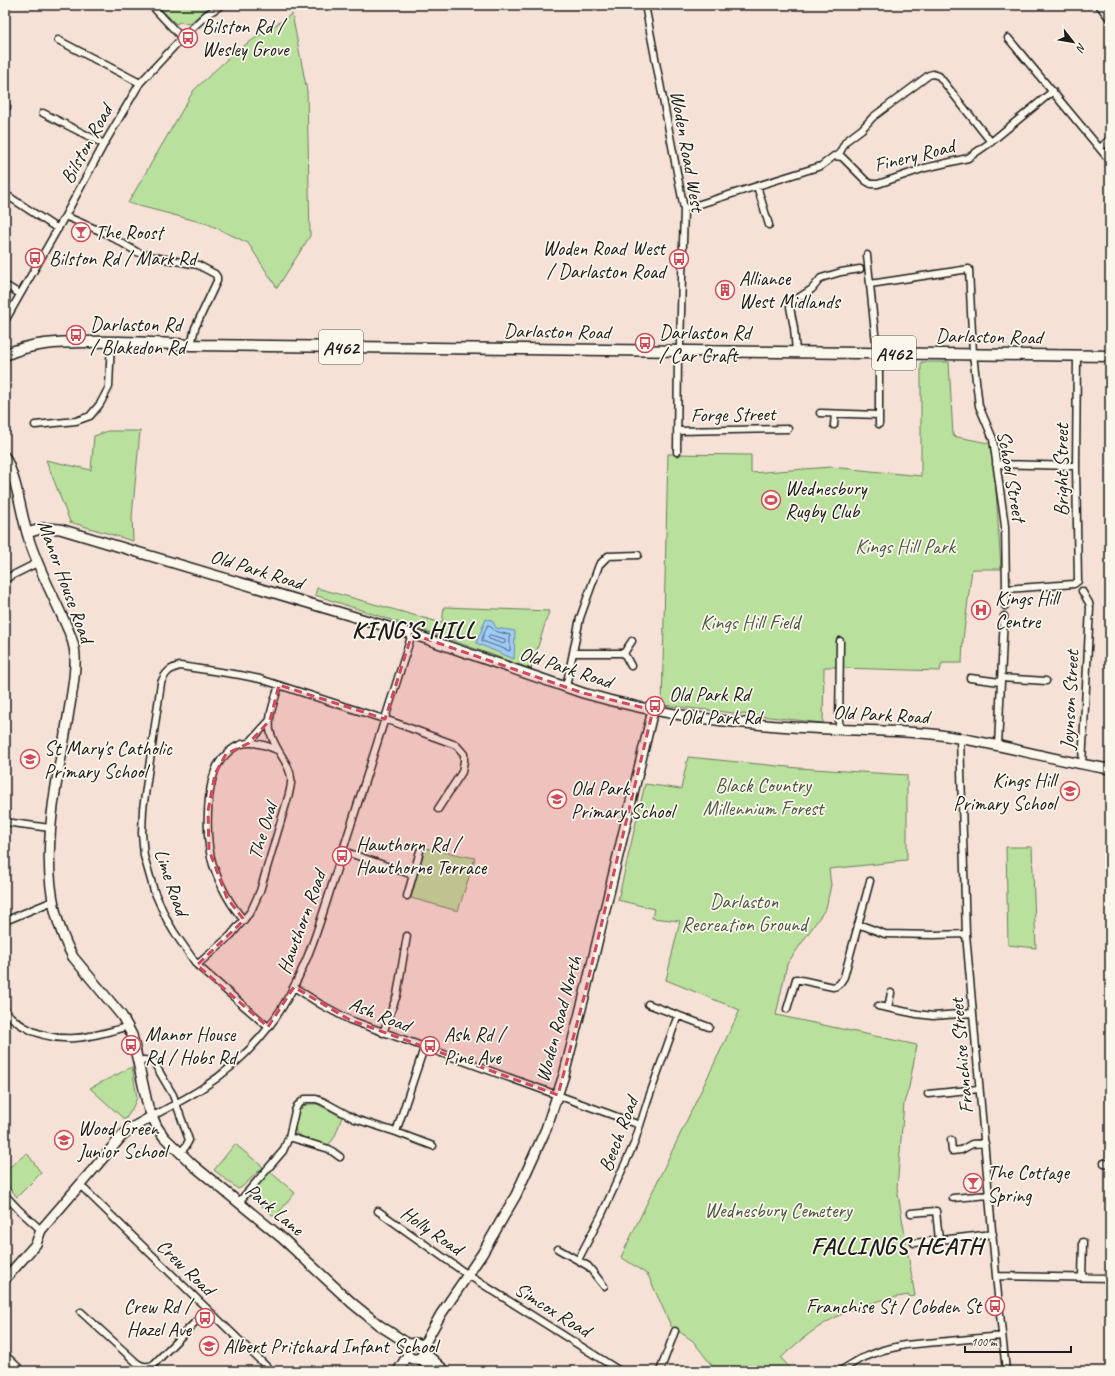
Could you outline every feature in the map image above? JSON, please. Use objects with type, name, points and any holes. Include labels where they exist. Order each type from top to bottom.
[{"type":"main road","name":"Darlaston Road","points":[[5,355],[18,350],[51,343],[111,341],[191,345],[1110,356]]},
{"type":"street","name":"Bilston Road","points":[[5,321],[58,229],[104,144],[140,83],[182,38],[206,15],[222,5]]},
{"type":"street","name":"Woden Road West","points":[[645,5],[684,209],[679,351]]},
{"type":"street","points":[[1099,5],[1110,19]]},
{"type":"street","points":[[150,6],[182,38]]},
{"type":"street","points":[[1008,38],[1053,90],[1106,156]]},
{"type":"street","points":[[58,40],[140,83]]},
{"type":"street","points":[[684,209],[821,166],[834,156],[838,156],[846,141],[862,129],[873,117],[929,75],[933,74],[939,76],[991,142]]},
{"type":"street","name":"Finery Road","points":[[838,156],[842,157],[866,181],[871,184],[878,184],[925,168],[968,158],[991,142],[1053,90]]},
{"type":"street","points":[[43,113],[104,144]]},
{"type":"street","points":[[1100,148],[1110,140]]},
{"type":"street","points":[[757,186],[769,225]]},
{"type":"street","points":[[5,194],[58,229]]},
{"type":"street","points":[[65,216],[105,233],[138,252],[198,265],[215,274],[217,281],[195,328],[191,345]]},
{"type":"street","points":[[867,255],[877,353],[879,358],[879,424]]},
{"type":"street","points":[[796,352],[790,307],[792,302],[812,289],[821,278],[841,272],[860,269]]},
{"type":"street","name":"School Street","points":[[870,284],[969,269],[973,354],[979,406],[993,439],[1005,526],[1006,589],[1004,606]]},
{"type":"street","points":[[5,285],[20,294]]},
{"type":"street","points":[[34,425],[76,421],[90,416],[100,404],[109,387],[111,341]]},
{"type":"street","name":"Forge Street","points":[[677,452],[679,351]]},
{"type":"street","name":"Bright Street","points":[[1006,589],[1076,583],[1078,578],[1076,466],[1077,356]]},
{"type":"street","points":[[820,413],[879,415]]},
{"type":"street","points":[[834,414],[834,425]]},
{"type":"street","name":"Forge Street","points":[[677,431],[788,429]]},
{"type":"street","name":"Manor House Road","points":[[7,460],[16,487],[27,533],[37,563],[69,631],[76,655],[70,703],[50,828],[50,872],[53,902],[62,933],[73,957],[129,1026],[151,1117]]},
{"type":"street","points":[[996,464],[1076,466]]},
{"type":"street","name":"Old Park Road","points":[[27,533],[44,528],[60,529],[412,634],[607,700],[653,710],[733,723],[930,734],[960,738],[1082,765],[1110,769]]},
{"type":"street","points":[[566,687],[580,618],[599,565],[608,556],[638,555]]},
{"type":"street","points":[[5,579],[37,563]]},
{"type":"street","name":"Joynson Street","points":[[1082,591],[1090,603],[1082,765]]},
{"type":"street","points":[[998,746],[1004,616]]},
{"type":"street","name":"Hawthorn Road","points":[[151,1117],[202,1089],[241,1057],[268,1027],[294,987],[311,949],[412,634]]},
{"type":"street","points":[[839,730],[840,641]]},
{"type":"street","points":[[624,653],[632,642]]},
{"type":"street","points":[[573,653],[624,653]]},
{"type":"street","points":[[624,653],[631,666]]},
{"type":"street","name":"Lime Road","points":[[268,1027],[197,964],[180,942],[167,920],[154,890],[144,856],[142,833],[143,809],[161,683],[167,672],[180,666],[240,675],[279,685],[385,719],[456,745],[464,754],[462,772],[438,808]]},
{"type":"street","points":[[970,678],[1046,681]]},
{"type":"street","name":"The Oval","points":[[197,964],[230,935],[251,911],[260,891],[289,794],[291,778],[290,772],[288,766],[277,750],[270,732],[270,720],[279,685]]},
{"type":"street","name":"Woden Road North","points":[[415,1352],[482,1254],[516,1195],[546,1129],[564,1075],[584,997],[653,710]]},
{"type":"street","points":[[249,743],[270,720]]},
{"type":"street","name":"Franchise Street","points":[[960,738],[966,934],[996,1276],[1006,1371]]},
{"type":"street","points":[[244,920],[227,898],[213,864],[208,836],[208,811],[217,766],[232,750],[243,744],[249,743],[262,744],[277,750]]},
{"type":"street","points":[[5,822],[50,828]]},
{"type":"street","points":[[343,851],[413,875]]},
{"type":"street","points":[[408,896],[420,851]]},
{"type":"street","points":[[787,1009],[796,979],[833,987],[841,983],[844,977],[870,881]]},
{"type":"street","points":[[5,921],[53,902]]},
{"type":"street","points":[[858,924],[885,934],[966,934]]},
{"type":"street","points":[[383,1033],[397,995],[407,936]]},
{"type":"street","name":"Ash Road","points":[[294,987],[342,1016],[383,1033],[640,1125]]},
{"type":"street","points":[[888,1008],[891,993]]},
{"type":"street","points":[[648,1004],[709,1027]]},
{"type":"street","points":[[878,1006],[933,1016],[973,1013]]},
{"type":"street","points":[[5,1010],[14,1020],[29,1030],[44,1036],[58,1039],[71,1039],[129,1026]]},
{"type":"street","name":"Beech Road","points":[[578,1260],[602,1214],[634,1144],[678,1015]]},
{"type":"street","points":[[396,1132],[424,1048]]},
{"type":"street","points":[[138,1062],[148,1059],[153,1061],[173,1095],[189,1140],[180,1153]]},
{"type":"street","points":[[928,1094],[979,1089]]},
{"type":"street","points":[[239,1202],[283,1151],[292,1118],[298,1106],[305,1099],[311,1098],[322,1101],[356,1119],[433,1146]]},
{"type":"street","points":[[5,1279],[36,1244],[41,1230],[122,1136],[130,1129],[151,1117]]},
{"type":"street","name":"Park Lane","points":[[151,1117],[164,1137],[180,1153],[282,1238],[352,1303],[438,1371]]},
{"type":"street","points":[[288,1137],[329,1149],[340,1157]]},
{"type":"street","points":[[951,1140],[952,1151],[961,1150],[972,1144],[985,1143]]},
{"type":"street","name":"Crew Road","points":[[80,1184],[271,1371]]},
{"type":"street","points":[[5,1195],[41,1230]]},
{"type":"street","points":[[953,1198],[989,1195]]},
{"type":"street","name":"Holly Road","points":[[378,1211],[468,1275]]},
{"type":"street","points":[[911,1213],[936,1211],[939,1240]]},
{"type":"street","points":[[914,1243],[993,1234]]},
{"type":"street","points":[[1082,1278],[1083,1242]]},
{"type":"street","points":[[558,1249],[588,1266],[604,1286]]},
{"type":"street","name":"Simcox Road","points":[[468,1275],[620,1371]]},
{"type":"street","points":[[996,1276],[1110,1278]]},
{"type":"street","points":[[81,1312],[137,1363],[148,1367],[153,1365],[207,1310]]},
{"type":"street","points":[[660,1371],[675,1331]]},
{"type":"street","points":[[840,1371],[860,1359],[883,1350],[905,1345],[1002,1336]]},
{"type":"street","points":[[398,1371],[415,1352]]},
{"type":"street","points":[[404,1371],[415,1352]]},
{"type":"street","name":"Park Lane","points":[[415,1352],[445,1371]]},
{"type":"street","points":[[5,1355],[22,1371]]},
{"type":"highlighted area","points":[[412,634],[583,693],[653,710],[584,997],[558,1095],[350,1020],[294,987],[268,1027],[197,965],[244,920],[227,898],[209,850],[208,811],[215,774],[226,754],[249,743],[270,720],[279,685],[385,719]]},
{"type":"green space","points":[[157,5],[211,5],[189,24],[180,22],[176,24]]},
{"type":"green space","points":[[292,14],[307,91],[310,236],[277,288],[248,243],[208,224],[128,203],[194,90],[236,51]]},
{"type":"green space","points":[[921,362],[949,362],[953,436],[993,444],[1001,569],[972,569],[963,639],[962,663],[942,663],[940,671],[842,668],[843,639],[837,639],[838,667],[824,667],[823,723],[662,705],[668,454],[751,455],[751,473],[831,467],[921,476]]},
{"type":"green space","points":[[108,431],[140,431],[132,517],[133,541],[70,522],[46,460],[91,470],[94,436]]},
{"type":"green space","points":[[317,588],[442,623],[444,607],[549,611],[531,669],[440,636],[315,595]]},
{"type":"green space","name":"Wednesbury Cemetery","points":[[688,757],[798,768],[907,775],[907,860],[829,869],[831,885],[826,908],[787,964],[776,1015],[917,1045],[909,1087],[904,1103],[897,1188],[915,1296],[910,1297],[909,1295],[890,1298],[855,1308],[824,1323],[795,1345],[781,1358],[793,1371],[716,1371],[693,1341],[671,1326],[648,1275],[621,1257],[740,1010],[666,980],[680,921],[652,918],[654,909],[618,900],[645,784],[681,789]]},
{"type":"green space","points":[[1006,847],[1032,847],[1036,948],[1008,945]]},
{"type":"green space","points":[[425,848],[475,858],[458,911],[411,898]]},
{"type":"green space","points":[[132,1067],[137,1098],[125,1120],[90,1088]]},
{"type":"green space","points":[[309,1104],[317,1104],[342,1117],[332,1141],[326,1146],[308,1140],[296,1133],[296,1116],[304,1106]]},
{"type":"green space","points":[[235,1144],[263,1167],[238,1189],[214,1170]]},
{"type":"green space","points":[[27,1153],[41,1173],[17,1197],[5,1182],[5,1171]]},
{"type":"green space","points":[[269,1171],[295,1193],[275,1217],[252,1198],[251,1193]]},
{"type":"water","points":[[486,619],[492,620],[496,628],[515,631],[514,659],[476,643]]},
{"type":"place","name":"Bilston Rd / Wesley Grove","points":[[188,38]]},
{"type":"place","name":"The Roost","points":[[81,232]]},
{"type":"place","name":"Bilston Rd / Mark Rd","points":[[35,258]]},
{"type":"place","name":"Woden Road West / Darlaston Road","points":[[679,259]]},
{"type":"place","name":"Alliance West Midlands","points":[[725,290]]},
{"type":"place","name":"Darlaston Rd / Blakedon Rd","points":[[76,335]]},
{"type":"place","name":"Darlaston Rd / Car Craft","points":[[645,343]]},
{"type":"place","name":"Wednesbury Rugby Club","points":[[771,500]]},
{"type":"place","name":"Kings Hill Centre","points":[[981,610]]},
{"type":"place","name":"Old Park Rd / Old Park Rd","points":[[655,706]]},
{"type":"place","name":"St Mary's Catholic Primary School","points":[[30,759]]},
{"type":"place","name":"Kings Hill Primary School","points":[[1070,791]]},
{"type":"place","name":"Old Park Primary School","points":[[557,799]]},
{"type":"place","name":"Hawthorn Rd / Hawthorne Terrace","points":[[342,856]]},
{"type":"place","name":"Manor House Rd / Hobs Rd","points":[[131,1045]]},
{"type":"place","name":"Ash Rd / Pine Ave","points":[[430,1046]]},
{"type":"place","name":"Wood Green Junior School","points":[[64,1140]]},
{"type":"place","name":"The Cottage Spring","points":[[973,1183]]},
{"type":"place","name":"Franchise St / Cobden St","points":[[995,1306]]},
{"type":"place","name":"Crew Rd / Hazel Ave","points":[[205,1318]]},
{"type":"place","name":"Albert Pritchard Infant School","points":[[209,1346]]},
{"type":"district","name":"KING’S HILL","points":[[414,630]]},
{"type":"district","name":"FALLINGS HEATH","points":[[897,1246]]},
{"type":"park label","name":"Kings Hill Park","points":[[905,546]]},
{"type":"park label","name":"Kings Hill Field","points":[[750,622]]},
{"type":"park label","name":"Black Country Millennium Forest","points":[[763,796]]},
{"type":"park label","name":"Darlaston Recreation Ground","points":[[744,912]]}]
